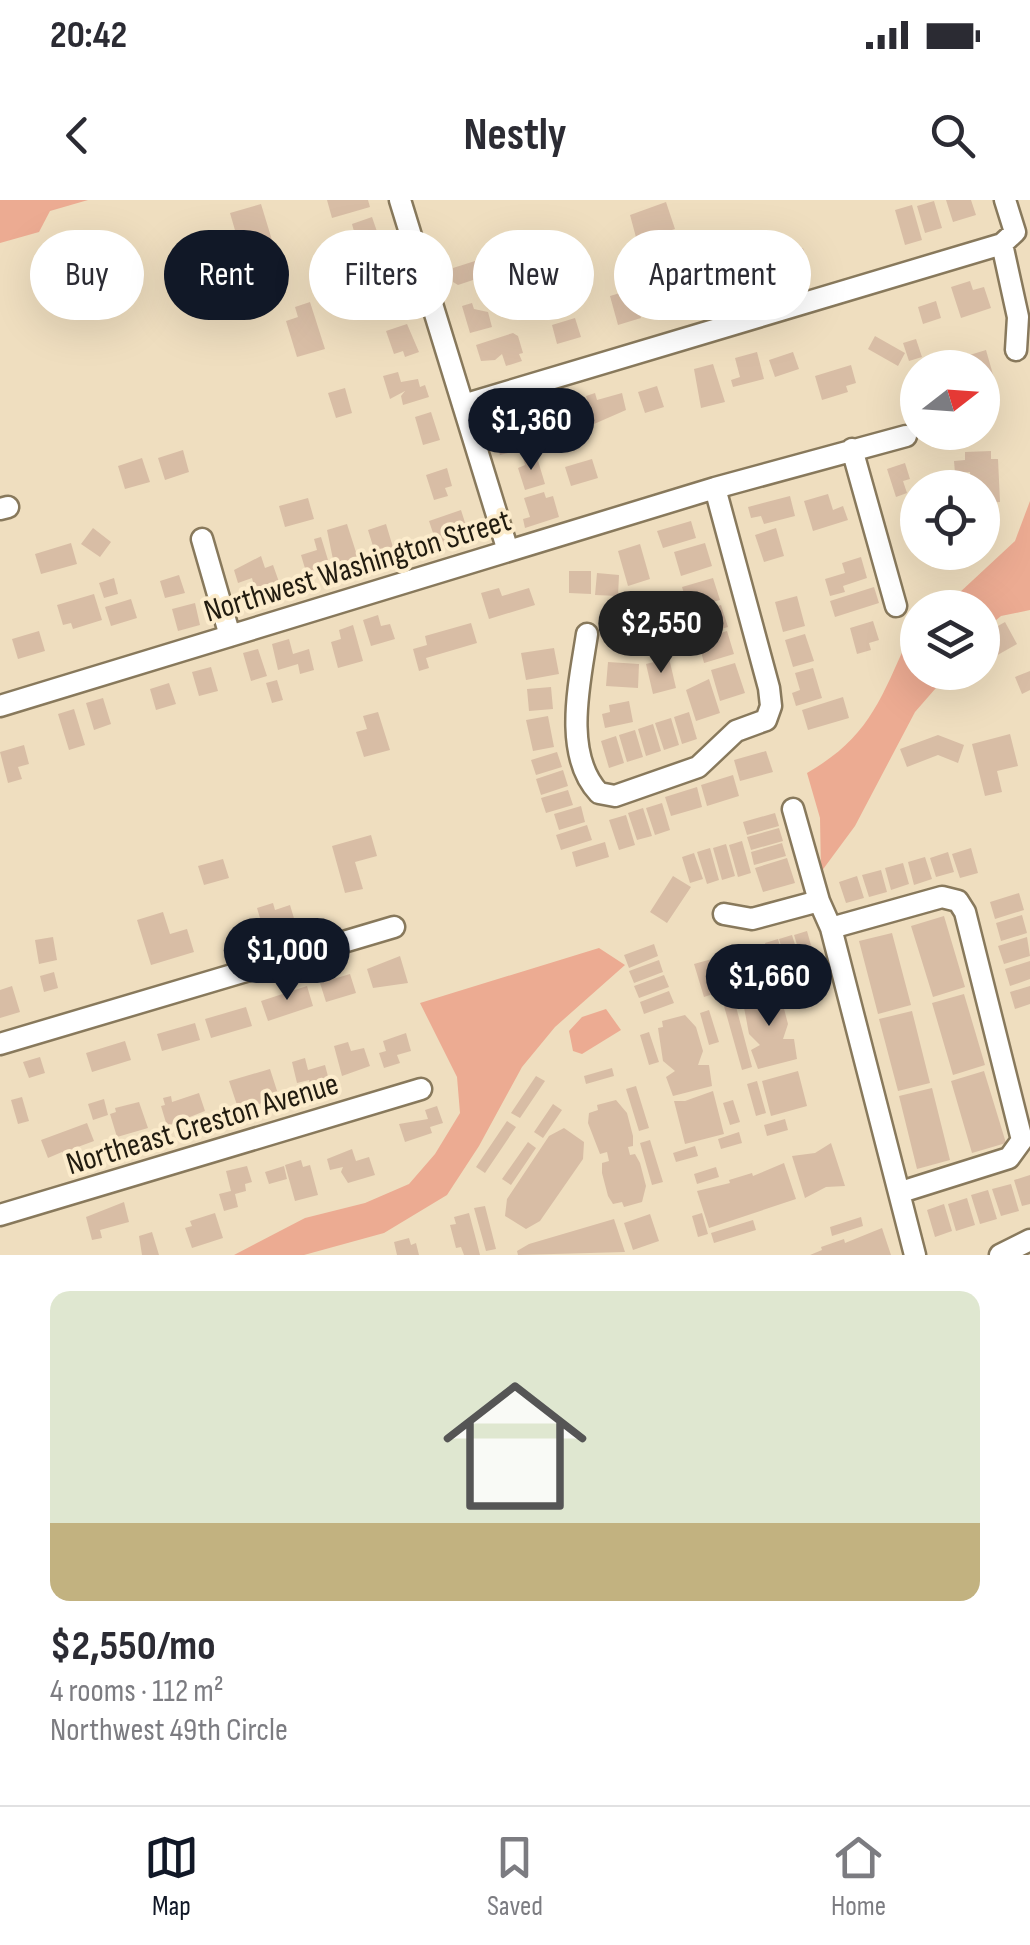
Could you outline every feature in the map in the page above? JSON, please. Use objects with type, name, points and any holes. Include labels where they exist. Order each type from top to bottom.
[{"type":"street","points":[[400,200],[508,551]]},
{"type":"street","points":[[463,405],[1002,244],[1015,232],[1006,200]]},
{"type":"street","points":[[1002,244],[1018,317],[1016,350]]},
{"type":"street","name":"Northwest Washington Street","points":[[0,706],[715,488],[900,437]]},
{"type":"street","points":[[852,449],[896,606]]},
{"type":"street","points":[[587,634],[576,732],[590,779],[600,792],[615,796],[698,767],[736,730],[766,720],[771,706],[768,688],[715,488]]},
{"type":"street","points":[[202,539],[230,636]]},
{"type":"street","points":[[794,810],[832,928],[915,1255]]},
{"type":"street","points":[[832,928],[942,897],[954,898],[966,912],[1021,1132],[1019,1148],[1009,1158],[900,1192]]},
{"type":"street","points":[[724,914],[752,919],[820,900]]},
{"type":"street","points":[[0,1044],[394,926]]},
{"type":"street","name":"Northeast Creston Avenue","points":[[0,1215],[422,1089]]},
{"type":"street","points":[[1000,1255],[1030,1240]]},
{"type":"shaded area","points":[[0,200],[88,200],[50,211],[40,230],[30,230],[30,235],[0,243]]},
{"type":"shaded area","points":[[1030,501],[1030,610],[1000,617],[1000,590],[962,590],[984,570],[1000,570],[1000,555],[1015,541]]},
{"type":"shaded area","points":[[900,656],[900,690],[934,690],[915,712],[855,826],[821,872],[820,818],[807,773],[845,746],[880,699]]},
{"type":"shaded area","points":[[599,948],[625,965],[555,1027],[522,1067],[447,1195],[384,1233],[304,1255],[234,1255],[305,1218],[365,1203],[409,1184],[435,1154],[460,1113],[457,1077],[420,1003]]},
{"type":"shaded area","points":[[606,1009],[621,1030],[582,1054],[573,1051],[569,1031],[582,1017]]},
{"type":"building","points":[[327,200],[368,200],[370,207],[332,218]]},
{"type":"building","points":[[946,200],[971,200],[976,215],[953,222]]},
{"type":"building","points":[[934,201],[942,228],[925,233],[917,206]]},
{"type":"building","points":[[666,202],[675,229],[634,230],[630,215]]},
{"type":"building","points":[[261,204],[269,230],[235,230],[230,213]]},
{"type":"building","points":[[912,205],[922,240],[905,245],[895,210]]},
{"type":"building","points":[[372,217],[376,230],[354,230],[352,224]]},
{"type":"building","points":[[473,262],[473,280],[458,285],[453,282],[453,268]]},
{"type":"building","points":[[970,281],[973,290],[984,287],[991,308],[961,318],[951,287]]},
{"type":"building","points":[[936,301],[941,318],[923,324],[918,307]]},
{"type":"building","points":[[309,302],[309,320],[316,320],[325,349],[297,357],[286,321],[298,317],[295,307]]},
{"type":"building","points":[[472,303],[473,320],[490,320],[492,327],[470,333],[462,306]]},
{"type":"building","points":[[576,320],[581,337],[557,344],[552,325]]},
{"type":"building","points":[[407,324],[419,352],[405,357],[403,351],[394,354],[386,331]]},
{"type":"building","points":[[513,333],[518,336],[522,361],[506,366],[502,354],[495,360],[481,361],[476,345]]},
{"type":"building","points":[[875,336],[900,350],[900,362],[898,366],[868,349]]},
{"type":"building","points":[[916,339],[920,350],[905,350],[903,343]]},
{"type":"building","points":[[757,352],[764,379],[733,387],[731,380],[740,377],[735,358]]},
{"type":"building","points":[[793,352],[799,369],[775,377],[769,360]]},
{"type":"building","points":[[713,364],[725,402],[701,408],[694,369]]},
{"type":"building","points":[[851,365],[856,383],[846,386],[848,392],[822,400],[815,376]]},
{"type":"building","points":[[398,372],[401,382],[418,379],[429,397],[403,405],[401,396],[405,391],[390,399],[383,376]]},
{"type":"building","points":[[657,386],[664,407],[645,413],[638,392]]},
{"type":"building","points":[[345,388],[352,413],[336,418],[328,393]]},
{"type":"building","points":[[595,393],[597,400],[622,393],[626,410],[594,424],[586,396]]},
{"type":"building","points":[[571,409],[576,426],[553,433],[548,416]]},
{"type":"building","points":[[431,412],[440,440],[423,445],[415,417]]},
{"type":"building","points":[[526,424],[531,440],[514,445],[516,451],[500,455],[494,434]]},
{"type":"building","points":[[183,450],[189,472],[165,480],[158,458]]},
{"type":"building","points":[[991,451],[991,459],[998,459],[999,470],[955,470],[954,461],[965,460],[965,452]]},
{"type":"building","points":[[536,454],[545,484],[525,490],[518,468],[525,465],[523,458]]},
{"type":"building","points":[[142,458],[150,482],[125,489],[118,466]]},
{"type":"building","points":[[592,459],[598,478],[571,486],[565,467]]},
{"type":"building","points":[[905,463],[907,470],[900,470],[900,496],[896,497],[887,469]]},
{"type":"building","points":[[447,468],[452,486],[445,488],[448,496],[434,500],[426,475]]},
{"type":"building","points":[[544,492],[546,498],[553,496],[559,517],[525,528],[523,519],[530,517],[524,498]]},
{"type":"building","points":[[828,494],[833,510],[843,506],[848,520],[813,531],[804,501]]},
{"type":"building","points":[[790,496],[795,516],[764,524],[761,516],[751,518],[748,507]]},
{"type":"building","points":[[308,498],[314,519],[285,527],[279,506]]},
{"type":"building","points":[[461,510],[468,532],[459,535],[461,541],[438,548],[429,521]]},
{"type":"building","points":[[691,521],[696,538],[663,548],[657,531]]},
{"type":"building","points":[[347,524],[362,571],[337,579],[327,530]]},
{"type":"building","points":[[386,524],[395,554],[377,559],[368,530]]},
{"type":"building","points":[[93,528],[111,542],[100,557],[81,544]]},
{"type":"building","points":[[776,528],[784,556],[764,562],[755,535]]},
{"type":"building","points":[[321,537],[328,560],[320,562],[322,570],[307,575],[301,555],[317,550],[314,539]]},
{"type":"building","points":[[71,543],[77,564],[41,574],[35,554]]},
{"type":"building","points":[[705,543],[712,566],[681,576],[674,552]]},
{"type":"building","points":[[640,544],[650,579],[628,586],[618,551]]},
{"type":"building","points":[[261,556],[265,568],[273,565],[279,582],[255,590],[252,578],[238,583],[234,570]]},
{"type":"building","points":[[861,557],[867,578],[843,586],[845,592],[830,596],[825,579],[845,573],[842,563]]},
{"type":"building","points":[[569,571],[591,571],[591,594],[569,593]]},
{"type":"building","points":[[597,573],[619,575],[618,596],[595,595]]},
{"type":"building","points":[[179,575],[185,593],[165,598],[160,581]]},
{"type":"building","points":[[114,578],[118,594],[104,598],[99,583]]},
{"type":"building","points":[[713,578],[720,600],[689,609],[682,587]]},
{"type":"building","points":[[874,587],[879,603],[835,617],[830,601]]},
{"type":"building","points":[[499,588],[502,596],[529,588],[535,605],[489,619],[481,593]]},
{"type":"building","points":[[94,594],[102,620],[73,629],[71,623],[63,625],[57,605]]},
{"type":"building","points":[[797,596],[805,626],[783,632],[775,602]]},
{"type":"building","points":[[131,599],[137,618],[111,626],[105,607]]},
{"type":"building","points":[[195,603],[200,625],[178,631],[172,609]]},
{"type":"building","points":[[721,605],[728,627],[697,636],[691,614]]},
{"type":"building","points":[[378,615],[381,626],[390,624],[395,639],[371,646],[363,620]]},
{"type":"building","points":[[628,615],[659,617],[657,641],[627,639]]},
{"type":"building","points":[[873,621],[879,640],[869,643],[871,650],[857,654],[850,628]]},
{"type":"building","points":[[1005,622],[1017,644],[1000,654],[1000,625]]},
{"type":"building","points":[[471,623],[477,643],[426,658],[429,668],[419,671],[413,649],[427,645],[425,636]]},
{"type":"building","points":[[353,625],[363,661],[338,668],[331,642],[341,639],[339,630]]},
{"type":"building","points":[[39,631],[45,651],[18,659],[12,639]]},
{"type":"building","points":[[727,631],[734,654],[704,663],[698,640]]},
{"type":"building","points":[[805,634],[814,661],[793,667],[785,640]]},
{"type":"building","points":[[289,639],[293,654],[309,649],[314,670],[300,674],[298,664],[278,670],[272,644]]},
{"type":"building","points":[[554,648],[559,674],[526,680],[521,653]]},
{"type":"building","points":[[258,649],[267,676],[251,681],[243,653]]},
{"type":"building","points":[[669,658],[676,688],[653,694],[646,664]]},
{"type":"building","points":[[608,662],[639,664],[638,688],[606,686]]},
{"type":"building","points":[[735,663],[745,693],[720,701],[711,670]]},
{"type":"building","points":[[211,667],[218,691],[199,696],[192,672]]},
{"type":"building","points":[[813,668],[822,698],[796,706],[792,693],[800,690],[795,673]]},
{"type":"building","points":[[1030,671],[1030,690],[1022,694],[1015,677]]},
{"type":"building","points":[[709,679],[720,713],[696,721],[686,690]]},
{"type":"building","points":[[277,680],[283,700],[272,703],[266,683]]},
{"type":"building","points":[[169,683],[176,704],[156,710],[150,689]]},
{"type":"building","points":[[551,687],[553,709],[529,711],[527,689]]},
{"type":"building","points":[[843,697],[849,718],[808,730],[802,710]]},
{"type":"building","points":[[103,698],[111,724],[94,730],[86,703]]},
{"type":"building","points":[[629,701],[633,722],[605,728],[602,714],[610,712],[609,705]]},
{"type":"building","points":[[74,709],[85,745],[69,750],[58,714]]},
{"type":"building","points":[[378,712],[390,750],[364,757],[356,732],[367,729],[363,716]]},
{"type":"building","points":[[689,712],[697,739],[682,744],[674,717]]},
{"type":"building","points":[[548,716],[554,747],[533,751],[526,720]]},
{"type":"building","points":[[671,718],[679,745],[664,750],[655,723]]},
{"type":"building","points":[[653,724],[661,751],[646,756],[638,729]]},
{"type":"building","points":[[635,730],[643,757],[627,762],[619,735]]},
{"type":"building","points":[[1010,734],[1018,766],[997,771],[1002,792],[985,796],[972,744]]},
{"type":"building","points":[[938,735],[964,745],[958,763],[938,755],[907,767],[900,749]]},
{"type":"building","points":[[616,736],[624,763],[609,768],[601,741]]},
{"type":"building","points":[[24,745],[29,764],[18,767],[22,779],[8,783],[0,752]]},
{"type":"building","points":[[766,751],[773,772],[740,781],[734,760]]},
{"type":"building","points":[[557,752],[562,767],[536,775],[531,760]]},
{"type":"building","points":[[563,770],[568,786],[541,795],[536,779]]},
{"type":"building","points":[[733,775],[739,796],[707,806],[701,785]]},
{"type":"building","points":[[697,787],[702,807],[671,816],[665,797]]},
{"type":"building","points":[[568,790],[573,805],[546,813],[541,798]]},
{"type":"building","points":[[662,803],[670,830],[655,835],[646,808]]},
{"type":"building","points":[[581,806],[585,822],[559,830],[554,814]]},
{"type":"building","points":[[643,808],[652,836],[637,840],[628,813]]},
{"type":"building","points":[[775,813],[779,826],[747,835],[743,822]]},
{"type":"building","points":[[626,815],[635,845],[619,850],[609,820]]},
{"type":"building","points":[[587,825],[592,840],[561,850],[556,835]]},
{"type":"building","points":[[779,828],[783,841],[751,850],[747,837]]},
{"type":"building","points":[[371,835],[377,856],[355,862],[363,889],[345,893],[332,846]]},
{"type":"building","points":[[742,841],[751,873],[738,877],[729,845]]},
{"type":"building","points":[[605,842],[609,857],[576,867],[572,852]]},
{"type":"building","points":[[782,843],[786,856],[754,865],[751,852]]},
{"type":"building","points":[[726,844],[735,876],[722,880],[713,848]]},
{"type":"building","points":[[710,848],[719,880],[707,884],[697,852]]},
{"type":"building","points":[[971,848],[978,873],[960,878],[952,854]]},
{"type":"building","points":[[948,852],[954,872],[936,877],[930,858]]},
{"type":"building","points":[[694,853],[703,879],[690,883],[682,857]]},
{"type":"building","points":[[925,857],[932,879],[914,885],[908,862]]},
{"type":"building","points":[[787,858],[795,883],[763,892],[755,868]]},
{"type":"building","points":[[223,859],[229,878],[204,885],[198,866]]},
{"type":"building","points":[[903,863],[909,884],[891,890],[885,868]]},
{"type":"building","points":[[881,870],[887,892],[869,897],[862,875]]},
{"type":"building","points":[[673,876],[691,887],[667,923],[650,912]]},
{"type":"building","points":[[857,876],[864,898],[846,903],[839,882]]},
{"type":"building","points":[[1019,893],[1024,910],[995,919],[990,902]]},
{"type":"building","points":[[273,903],[275,910],[290,905],[296,925],[265,935],[257,908]]},
{"type":"building","points":[[163,912],[170,934],[187,929],[194,952],[151,965],[137,920]]},
{"type":"building","points":[[1022,915],[1027,933],[1001,941],[996,923]]},
{"type":"building","points":[[944,916],[965,987],[933,997],[911,926]]},
{"type":"building","points":[[807,931],[816,963],[804,967],[794,935]]},
{"type":"building","points":[[892,933],[911,1005],[878,1014],[859,941]]},
{"type":"building","points":[[792,935],[802,967],[789,971],[779,939]]},
{"type":"building","points":[[53,937],[57,960],[39,964],[35,940]]},
{"type":"building","points":[[1027,937],[1030,956],[1004,964],[998,946]]},
{"type":"building","points":[[778,939],[787,971],[774,975],[765,943]]},
{"type":"building","points":[[654,944],[658,956],[629,968],[624,955]]},
{"type":"building","points":[[763,944],[773,976],[760,980],[751,948]]},
{"type":"building","points":[[749,949],[758,980],[745,984],[736,952]]},
{"type":"building","points":[[734,953],[744,985],[731,989],[721,957]]},
{"type":"building","points":[[400,956],[408,983],[373,988],[367,969]]},
{"type":"building","points":[[719,957],[728,989],[704,997],[694,964]]},
{"type":"building","points":[[659,960],[663,972],[634,983],[629,971]]},
{"type":"building","points":[[1030,961],[1030,979],[1010,986],[1005,969]]},
{"type":"building","points":[[54,972],[58,988],[44,992],[40,976]]},
{"type":"building","points":[[350,974],[356,993],[326,1002],[320,983]]},
{"type":"building","points":[[664,975],[669,987],[639,998],[634,986]]},
{"type":"building","points":[[12,986],[20,1012],[0,1018],[0,990]]},
{"type":"building","points":[[307,986],[313,1006],[268,1021],[261,1001]]},
{"type":"building","points":[[1030,986],[1030,1004],[1015,1009],[1010,992]]},
{"type":"building","points":[[770,989],[782,1001],[788,1024],[783,1039],[794,1039],[797,1059],[758,1069],[751,1050],[760,1045],[749,1034],[743,1002],[749,1000],[747,995]]},
{"type":"building","points":[[669,991],[674,1003],[644,1014],[640,1002]]},
{"type":"building","points":[[964,994],[985,1065],[953,1075],[932,1003]]},
{"type":"building","points":[[735,1003],[752,1067],[742,1070],[724,1006]]},
{"type":"building","points":[[246,1007],[252,1026],[211,1038],[205,1019]]},
{"type":"building","points":[[709,1010],[719,1042],[709,1045],[700,1013]]},
{"type":"building","points":[[912,1011],[930,1083],[898,1091],[879,1019]]},
{"type":"building","points":[[685,1015],[696,1027],[703,1051],[698,1065],[709,1065],[712,1086],[673,1096],[666,1077],[675,1071],[663,1061],[658,1028],[663,1027],[662,1021]]},
{"type":"building","points":[[195,1023],[200,1040],[162,1051],[157,1034]]},
{"type":"building","points":[[649,1032],[659,1062],[649,1065],[640,1035]]},
{"type":"building","points":[[406,1033],[411,1051],[397,1055],[400,1063],[384,1068],[379,1053],[386,1051],[383,1041]]},
{"type":"building","points":[[125,1041],[131,1060],[92,1072],[86,1053]]},
{"type":"building","points":[[348,1042],[351,1051],[364,1048],[370,1066],[342,1076],[334,1046]]},
{"type":"building","points":[[40,1057],[45,1073],[29,1078],[23,1062]]},
{"type":"building","points":[[305,1058],[308,1070],[325,1065],[330,1084],[311,1089],[309,1080],[297,1083],[292,1062]]},
{"type":"building","points":[[612,1068],[614,1076],[586,1084],[584,1076]]},
{"type":"building","points":[[270,1069],[279,1097],[239,1111],[229,1081]]},
{"type":"building","points":[[798,1071],[807,1106],[771,1116],[762,1081]]},
{"type":"building","points":[[984,1071],[1006,1143],[972,1153],[951,1081]]},
{"type":"building","points":[[536,1076],[545,1081],[520,1118],[511,1113]]},
{"type":"building","points":[[757,1081],[766,1113],[756,1116],[747,1084]]},
{"type":"building","points":[[636,1086],[649,1128],[639,1131],[626,1089]]},
{"type":"building","points":[[932,1088],[950,1160],[917,1169],[899,1096]]},
{"type":"building","points":[[713,1091],[724,1134],[685,1144],[674,1101]]},
{"type":"building","points":[[199,1093],[205,1111],[167,1126],[161,1106],[165,1105],[163,1098],[171,1096],[172,1102]]},
{"type":"building","points":[[22,1097],[29,1121],[18,1124],[11,1100]]},
{"type":"building","points":[[104,1099],[108,1115],[93,1120],[88,1104]]},
{"type":"building","points":[[616,1100],[627,1113],[633,1136],[633,1146],[628,1147],[630,1155],[635,1154],[640,1163],[646,1186],[642,1202],[624,1207],[622,1202],[613,1204],[608,1196],[602,1173],[602,1163],[609,1161],[607,1152],[600,1154],[588,1123],[589,1113],[598,1110],[597,1105]]},
{"type":"building","points":[[733,1100],[740,1122],[730,1125],[723,1103]]},
{"type":"building","points":[[139,1102],[148,1128],[117,1137],[110,1114],[116,1112],[115,1108]]},
{"type":"building","points":[[553,1104],[562,1110],[543,1138],[534,1132]]},
{"type":"building","points":[[437,1106],[443,1123],[430,1127],[432,1133],[405,1142],[399,1124],[428,1119],[425,1110]]},
{"type":"building","points":[[785,1119],[788,1130],[767,1136],[764,1125]]},
{"type":"building","points":[[507,1121],[516,1127],[485,1173],[476,1167]]},
{"type":"building","points":[[87,1123],[94,1141],[75,1148],[79,1158],[66,1163],[62,1152],[48,1158],[41,1140]]},
{"type":"building","points":[[564,1128],[584,1142],[583,1159],[540,1221],[526,1229],[505,1216],[507,1199],[549,1136]]},
{"type":"building","points":[[739,1132],[742,1143],[721,1149],[718,1139]]},
{"type":"building","points":[[650,1140],[663,1182],[652,1185],[640,1143]]},
{"type":"building","points":[[528,1142],[536,1148],[511,1185],[502,1179]]},
{"type":"building","points":[[831,1143],[845,1186],[826,1187],[805,1198],[792,1156],[815,1153]]},
{"type":"building","points":[[695,1146],[698,1156],[676,1162],[673,1153]]},
{"type":"building","points":[[352,1149],[356,1161],[369,1157],[375,1175],[348,1183],[341,1172],[343,1167],[330,1170],[327,1159]]},
{"type":"building","points":[[301,1160],[303,1167],[310,1165],[318,1195],[295,1201],[285,1165]]},
{"type":"building","points":[[784,1163],[796,1199],[709,1228],[697,1191]]},
{"type":"building","points":[[247,1166],[252,1182],[245,1184],[246,1191],[235,1194],[238,1207],[224,1211],[219,1194],[231,1191],[226,1171]]},
{"type":"building","points":[[284,1166],[287,1179],[269,1184],[265,1172]]},
{"type":"building","points":[[716,1167],[719,1177],[697,1184],[694,1174]]},
{"type":"building","points":[[1030,1175],[1030,1204],[1022,1206],[1014,1180]]},
{"type":"building","points":[[1011,1184],[1019,1211],[1001,1216],[992,1189]]},
{"type":"building","points":[[988,1190],[997,1219],[980,1224],[971,1195]]},
{"type":"building","points":[[967,1198],[975,1225],[956,1231],[948,1204]]},
{"type":"building","points":[[124,1202],[129,1222],[100,1230],[102,1238],[92,1240],[86,1217]]},
{"type":"building","points":[[944,1204],[952,1231],[935,1237],[927,1210]]},
{"type":"building","points":[[485,1206],[496,1249],[486,1251],[474,1208]]},
{"type":"building","points":[[215,1213],[223,1238],[192,1248],[185,1228],[192,1226],[190,1221]]},
{"type":"building","points":[[469,1213],[480,1255],[464,1255],[461,1247],[456,1248],[450,1225],[456,1224],[454,1217]]},
{"type":"building","points":[[702,1213],[708,1234],[698,1237],[692,1216]]},
{"type":"building","points":[[650,1214],[659,1241],[633,1250],[624,1223]]},
{"type":"building","points":[[861,1217],[863,1226],[832,1236],[830,1227]]},
{"type":"building","points":[[614,1219],[625,1252],[518,1255],[517,1251],[529,1244]]},
{"type":"building","points":[[753,1220],[756,1230],[714,1243],[711,1233]]},
{"type":"building","points":[[882,1228],[891,1255],[810,1255],[822,1250],[821,1247],[844,1239],[845,1243]]},
{"type":"building","points":[[152,1232],[159,1255],[142,1255],[139,1236]]},
{"type":"building","points":[[409,1238],[411,1245],[416,1243],[419,1255],[397,1255],[394,1242]]}]
